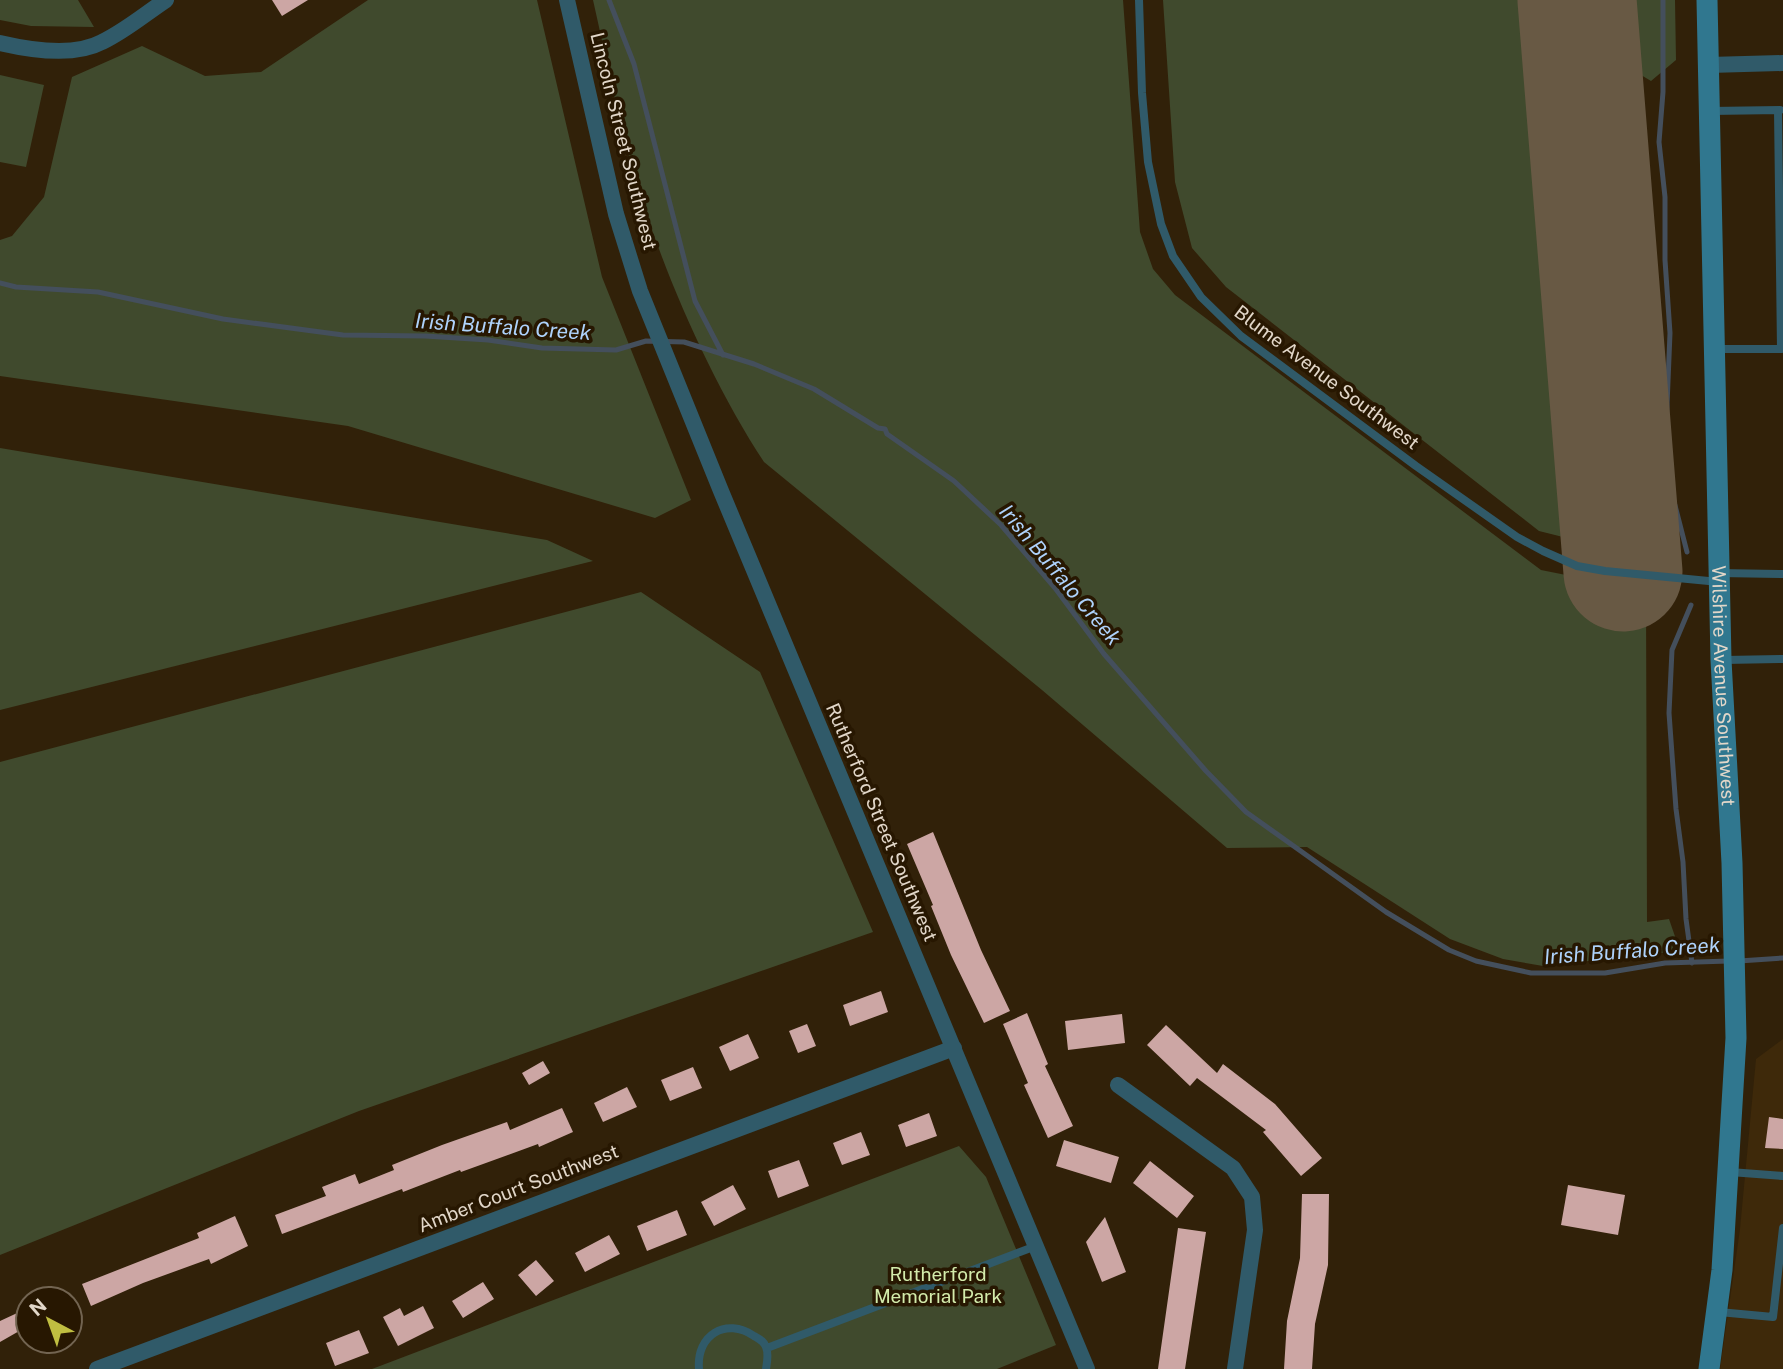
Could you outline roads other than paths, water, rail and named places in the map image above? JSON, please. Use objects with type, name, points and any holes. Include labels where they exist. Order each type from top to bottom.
[{"type":"street","points":[[0,43],[57,50],[85,49],[102,42],[166,0]]},
{"type":"street","name":"Lincoln Street Southwest","points":[[567,0],[616,214],[640,291]]},
{"type":"street","name":"Wilshire Avenue Southwest","points":[[1707,0],[1721,660],[1736,1038],[1722,1270],[1709,1369]]},
{"type":"street","points":[[1709,65],[1783,63]]},
{"type":"street","name":"Rutherford Street Southwest","points":[[640,291],[1087,1369]]},
{"type":"street","name":"Amber Court Southwest","points":[[97,1369],[954,1048]]},
{"type":"street","points":[[1118,1084],[1233,1168],[1252,1197],[1255,1230],[1235,1369]]},
{"type":"lane","name":"Blume Avenue Southwest","points":[[1139,0],[1142,93],[1148,162],[1161,224],[1173,256],[1201,297],[1241,336],[1517,537],[1577,566],[1605,571],[1719,578],[1783,574]]},
{"type":"lane","points":[[1710,111],[1780,111],[1781,349],[1715,349]]},
{"type":"lane","points":[[1721,660],[1783,660]]},
{"type":"lane","points":[[1727,1172],[1783,1176]]},
{"type":"lane","points":[[1773,1317],[1783,1227]]},
{"type":"lane","points":[[767,1348],[1036,1245]]},
{"type":"lane","points":[[1716,1312],[1783,1318]]},
{"type":"lane","points":[[699,1369],[701,1348],[707,1339],[724,1328],[738,1328],[763,1342],[767,1348],[766,1369]]},
{"type":"waterway","points":[[609,0],[634,64],[695,301],[723,355]]},
{"type":"waterway","points":[[1663,0],[1663,92],[1659,142],[1665,197],[1665,260],[1670,333],[1666,430],[1670,486],[1687,552]]},
{"type":"waterway","name":"Irish Buffalo Creek","points":[[0,283],[16,287],[98,292],[223,319],[343,335],[425,336],[488,340],[542,348],[616,350],[646,341],[684,342],[754,364],[814,389],[878,428],[885,429],[887,434],[954,481],[1001,525],[1055,588],[1104,654],[1206,771],[1246,812],[1386,912],[1449,950],[1476,961],[1531,973],[1605,973],[1665,963],[1729,961]]},
{"type":"waterway","points":[[1691,605],[1672,650],[1669,713],[1692,963]]},
{"type":"waterway","name":"Irish Buffalo Creek","points":[[1739,961],[1783,958]]},
{"type":"park label","name":"Rutherford Memorial Park","points":[[938,1285]]}]
